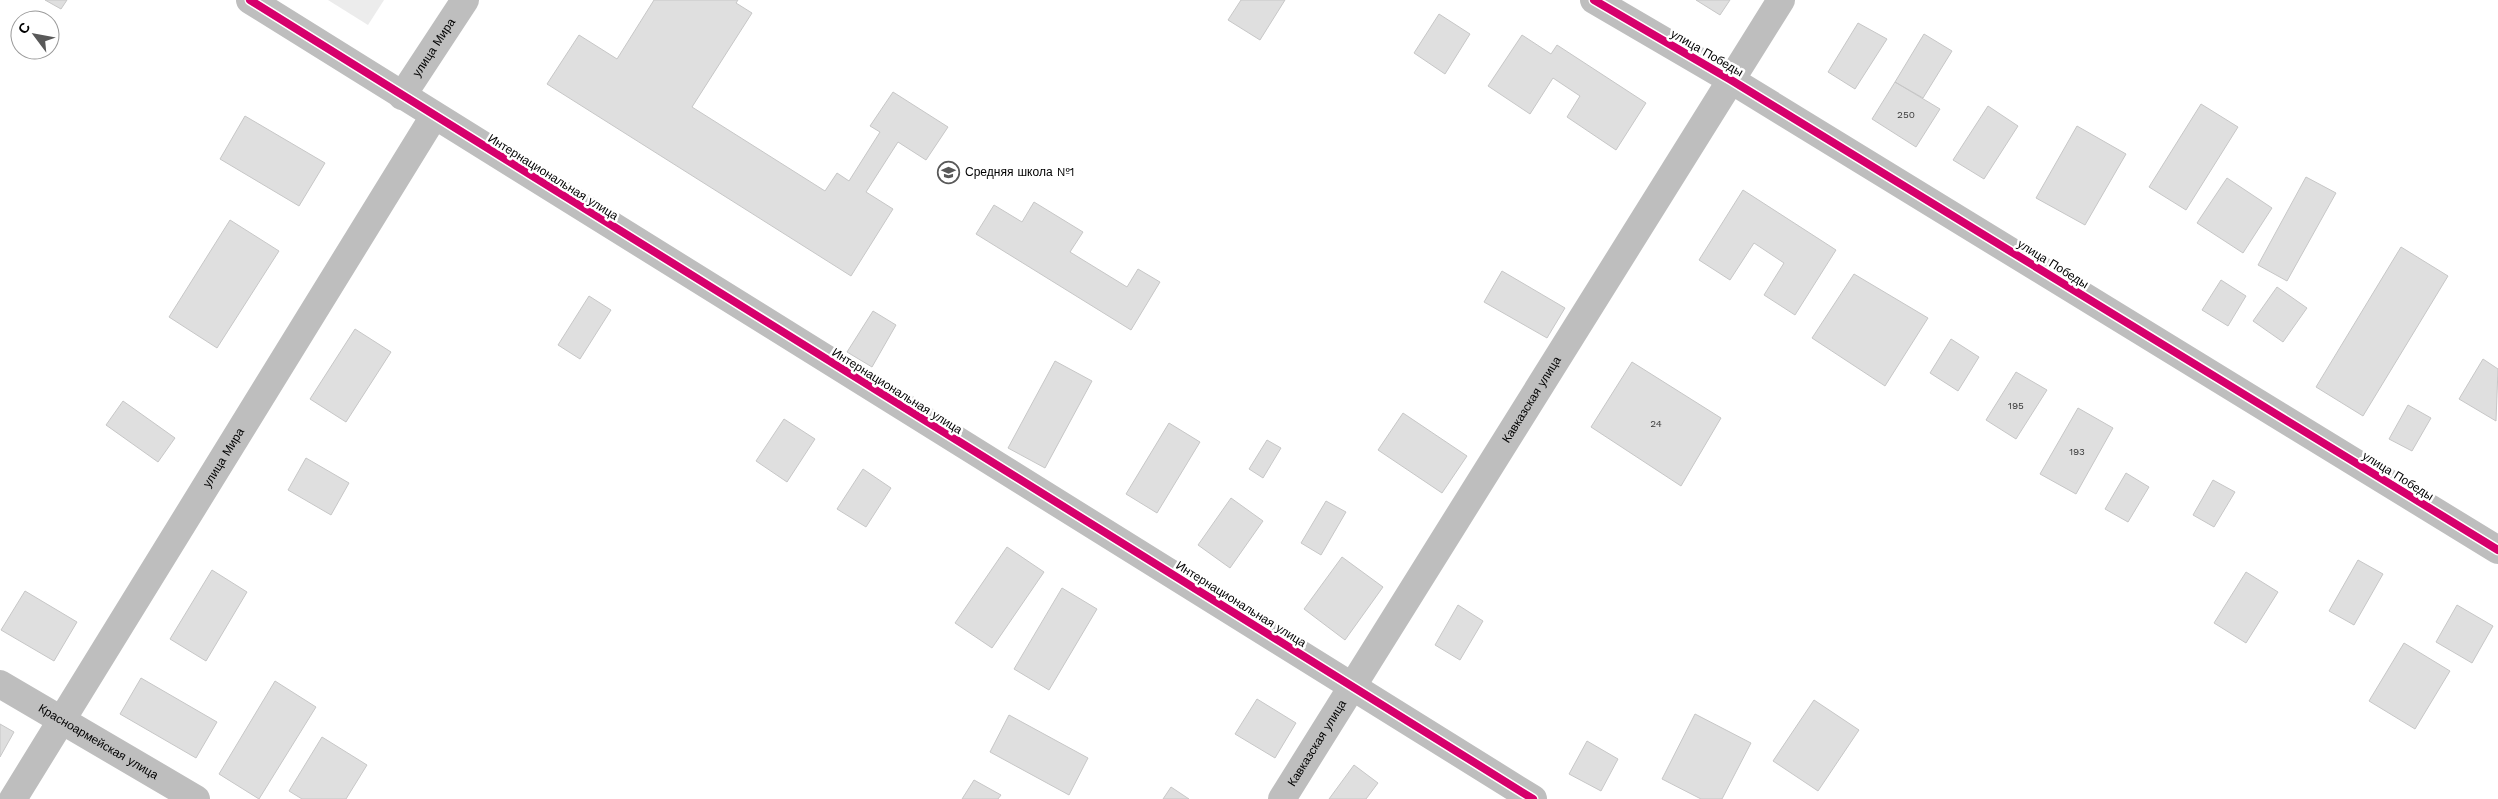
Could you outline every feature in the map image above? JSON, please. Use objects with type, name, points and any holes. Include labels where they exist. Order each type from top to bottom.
[{"type":"street","name":"Интернациональная улица","points":[[250,0],[1533,799]]},
{"type":"street","name":"улица Мира","points":[[402,96],[465,0]]},
{"type":"street","name":"улица Победы","points":[[1594,0],[1731,80],[2498,550]]},
{"type":"street","name":"Кавказская улица","points":[[1282,799],[1781,0]]},
{"type":"street","name":"улица Мира","points":[[12,799],[434,116]]},
{"type":"street","name":"Красноармейская улица","points":[[0,684],[196,799]]},
{"type":"shaded area","points":[[328,0],[384,0],[368,25]]},
{"type":"building","points":[[45,0],[67,0],[61,9]]},
{"type":"building","points":[[654,0],[738,0],[736,3],[752,13],[692,107],[825,191],[837,173],[849,181],[880,132],[870,126],[893,92],[948,127],[926,160],[898,142],[866,192],[893,209],[851,276],[547,84],[579,35],[617,59]]},
{"type":"building","points":[[1241,0],[1285,0],[1260,40],[1228,20]]},
{"type":"building","points":[[1696,0],[1730,0],[1720,15]]},
{"type":"building","points":[[1439,14],[1470,34],[1445,74],[1414,53]]},
{"type":"building","points":[[1858,23],[1887,39],[1855,89],[1828,72]]},
{"type":"building","points":[[1924,34],[1952,51],[1923,98],[1895,82]]},
{"type":"building","points":[[1522,35],[1551,54],[1557,45],[1646,103],[1616,150],[1567,117],[1580,96],[1553,78],[1530,114],[1488,86]]},
{"type":"building","points":[[1895,82],[1940,109],[1916,147],[1872,119]]},
{"type":"building","points":[[2201,104],[2238,127],[2186,210],[2149,187]]},
{"type":"building","points":[[1988,106],[2018,126],[1984,179],[1953,160]]},
{"type":"building","points":[[245,116],[325,163],[299,206],[220,159]]},
{"type":"building","points":[[2077,126],[2126,154],[2085,225],[2036,198]]},
{"type":"building","points":[[2306,177],[2336,193],[2287,281],[2258,265]]},
{"type":"building","points":[[2227,178],[2272,208],[2243,253],[2197,223]]},
{"type":"building","points":[[1743,190],[1836,250],[1795,315],[1764,295],[1784,263],[1754,243],[1730,280],[1699,260]]},
{"type":"building","points":[[1034,202],[1083,232],[1070,252],[1127,287],[1138,269],[1160,282],[1131,330],[976,234],[994,205],[1022,222]]},
{"type":"building","points":[[230,220],[279,251],[217,348],[169,317]]},
{"type":"building","points":[[2401,247],[2448,276],[2363,416],[2316,387]]},
{"type":"building","points":[[1502,271],[1565,308],[1547,338],[1484,302]]},
{"type":"building","points":[[1854,274],[1928,318],[1885,386],[1812,338]]},
{"type":"building","points":[[2221,280],[2246,296],[2228,326],[2202,310]]},
{"type":"building","points":[[2277,287],[2307,308],[2283,342],[2253,321]]},
{"type":"building","points":[[589,296],[611,310],[580,359],[558,345]]},
{"type":"building","points":[[873,311],[896,325],[872,367],[847,352]]},
{"type":"building","points":[[355,329],[391,352],[346,422],[310,399]]},
{"type":"building","points":[[1951,339],[1979,357],[1958,391],[1930,373]]},
{"type":"building","points":[[2483,359],[2498,369],[2496,421],[2459,399]]},
{"type":"building","points":[[1055,361],[1092,381],[1045,468],[1008,448]]},
{"type":"building","points":[[1632,362],[1721,418],[1681,486],[1591,427]]},
{"type":"building","points":[[2016,372],[2047,390],[2016,439],[1986,420]]},
{"type":"building","points":[[123,401],[175,438],[158,462],[106,425]]},
{"type":"building","points":[[2408,405],[2431,418],[2412,451],[2389,439]]},
{"type":"building","points":[[2078,408],[2113,428],[2076,494],[2040,474]]},
{"type":"building","points":[[1403,413],[1467,456],[1442,493],[1378,450]]},
{"type":"building","points":[[784,419],[815,439],[787,482],[756,461]]},
{"type":"building","points":[[1169,423],[1200,442],[1157,513],[1126,494]]},
{"type":"building","points":[[1267,440],[1281,448],[1263,478],[1249,469]]},
{"type":"building","points":[[306,458],[349,483],[331,515],[288,490]]},
{"type":"building","points":[[863,469],[891,488],[866,527],[837,509]]},
{"type":"building","points":[[2126,473],[2149,487],[2128,522],[2105,509]]},
{"type":"building","points":[[2213,480],[2235,492],[2214,527],[2193,515]]},
{"type":"building","points":[[1231,498],[1263,521],[1230,568],[1198,545]]},
{"type":"building","points":[[1326,501],[1346,512],[1321,555],[1301,543]]},
{"type":"building","points":[[1007,547],[1044,572],[992,648],[955,623]]},
{"type":"building","points":[[1342,557],[1383,587],[1345,640],[1304,609]]},
{"type":"building","points":[[2358,560],[2383,574],[2354,625],[2329,611]]},
{"type":"building","points":[[212,570],[247,592],[206,661],[170,639]]},
{"type":"building","points":[[2246,572],[2278,592],[2246,643],[2214,623]]},
{"type":"building","points":[[1062,588],[1097,609],[1049,690],[1014,669]]},
{"type":"building","points":[[25,591],[77,622],[54,661],[1,630]]},
{"type":"building","points":[[1458,605],[1483,621],[1460,660],[1435,645]]},
{"type":"building","points":[[2457,605],[2493,626],[2472,663],[2436,642]]},
{"type":"building","points":[[2404,643],[2450,671],[2415,729],[2369,701]]},
{"type":"building","points":[[141,678],[217,722],[196,758],[120,714]]},
{"type":"building","points":[[275,681],[316,707],[259,799],[219,774]]},
{"type":"building","points":[[1257,699],[1296,723],[1275,758],[1235,734]]},
{"type":"building","points":[[1814,700],[1859,730],[1818,791],[1773,761]]},
{"type":"building","points":[[1695,714],[1751,743],[1722,799],[1701,799],[1662,779]]},
{"type":"building","points":[[1009,715],[1088,758],[1069,795],[990,752]]},
{"type":"building","points":[[0,724],[14,732],[0,757]]},
{"type":"building","points":[[322,737],[367,765],[346,799],[302,799],[289,791]]},
{"type":"building","points":[[1587,741],[1618,759],[1601,791],[1569,774]]},
{"type":"building","points":[[1354,765],[1378,783],[1366,799],[1329,799]]},
{"type":"building","points":[[974,780],[1001,795],[998,799],[962,799]]},
{"type":"building","points":[[1171,787],[1189,799],[1163,799]]},
{"type":"cycle path","points":[[250,0],[1533,799]]},
{"type":"cycle path","points":[[1594,0],[1731,80],[2498,550]]},
{"type":"place","name":"Средняя школа №1","points":[[949,172]]}]
